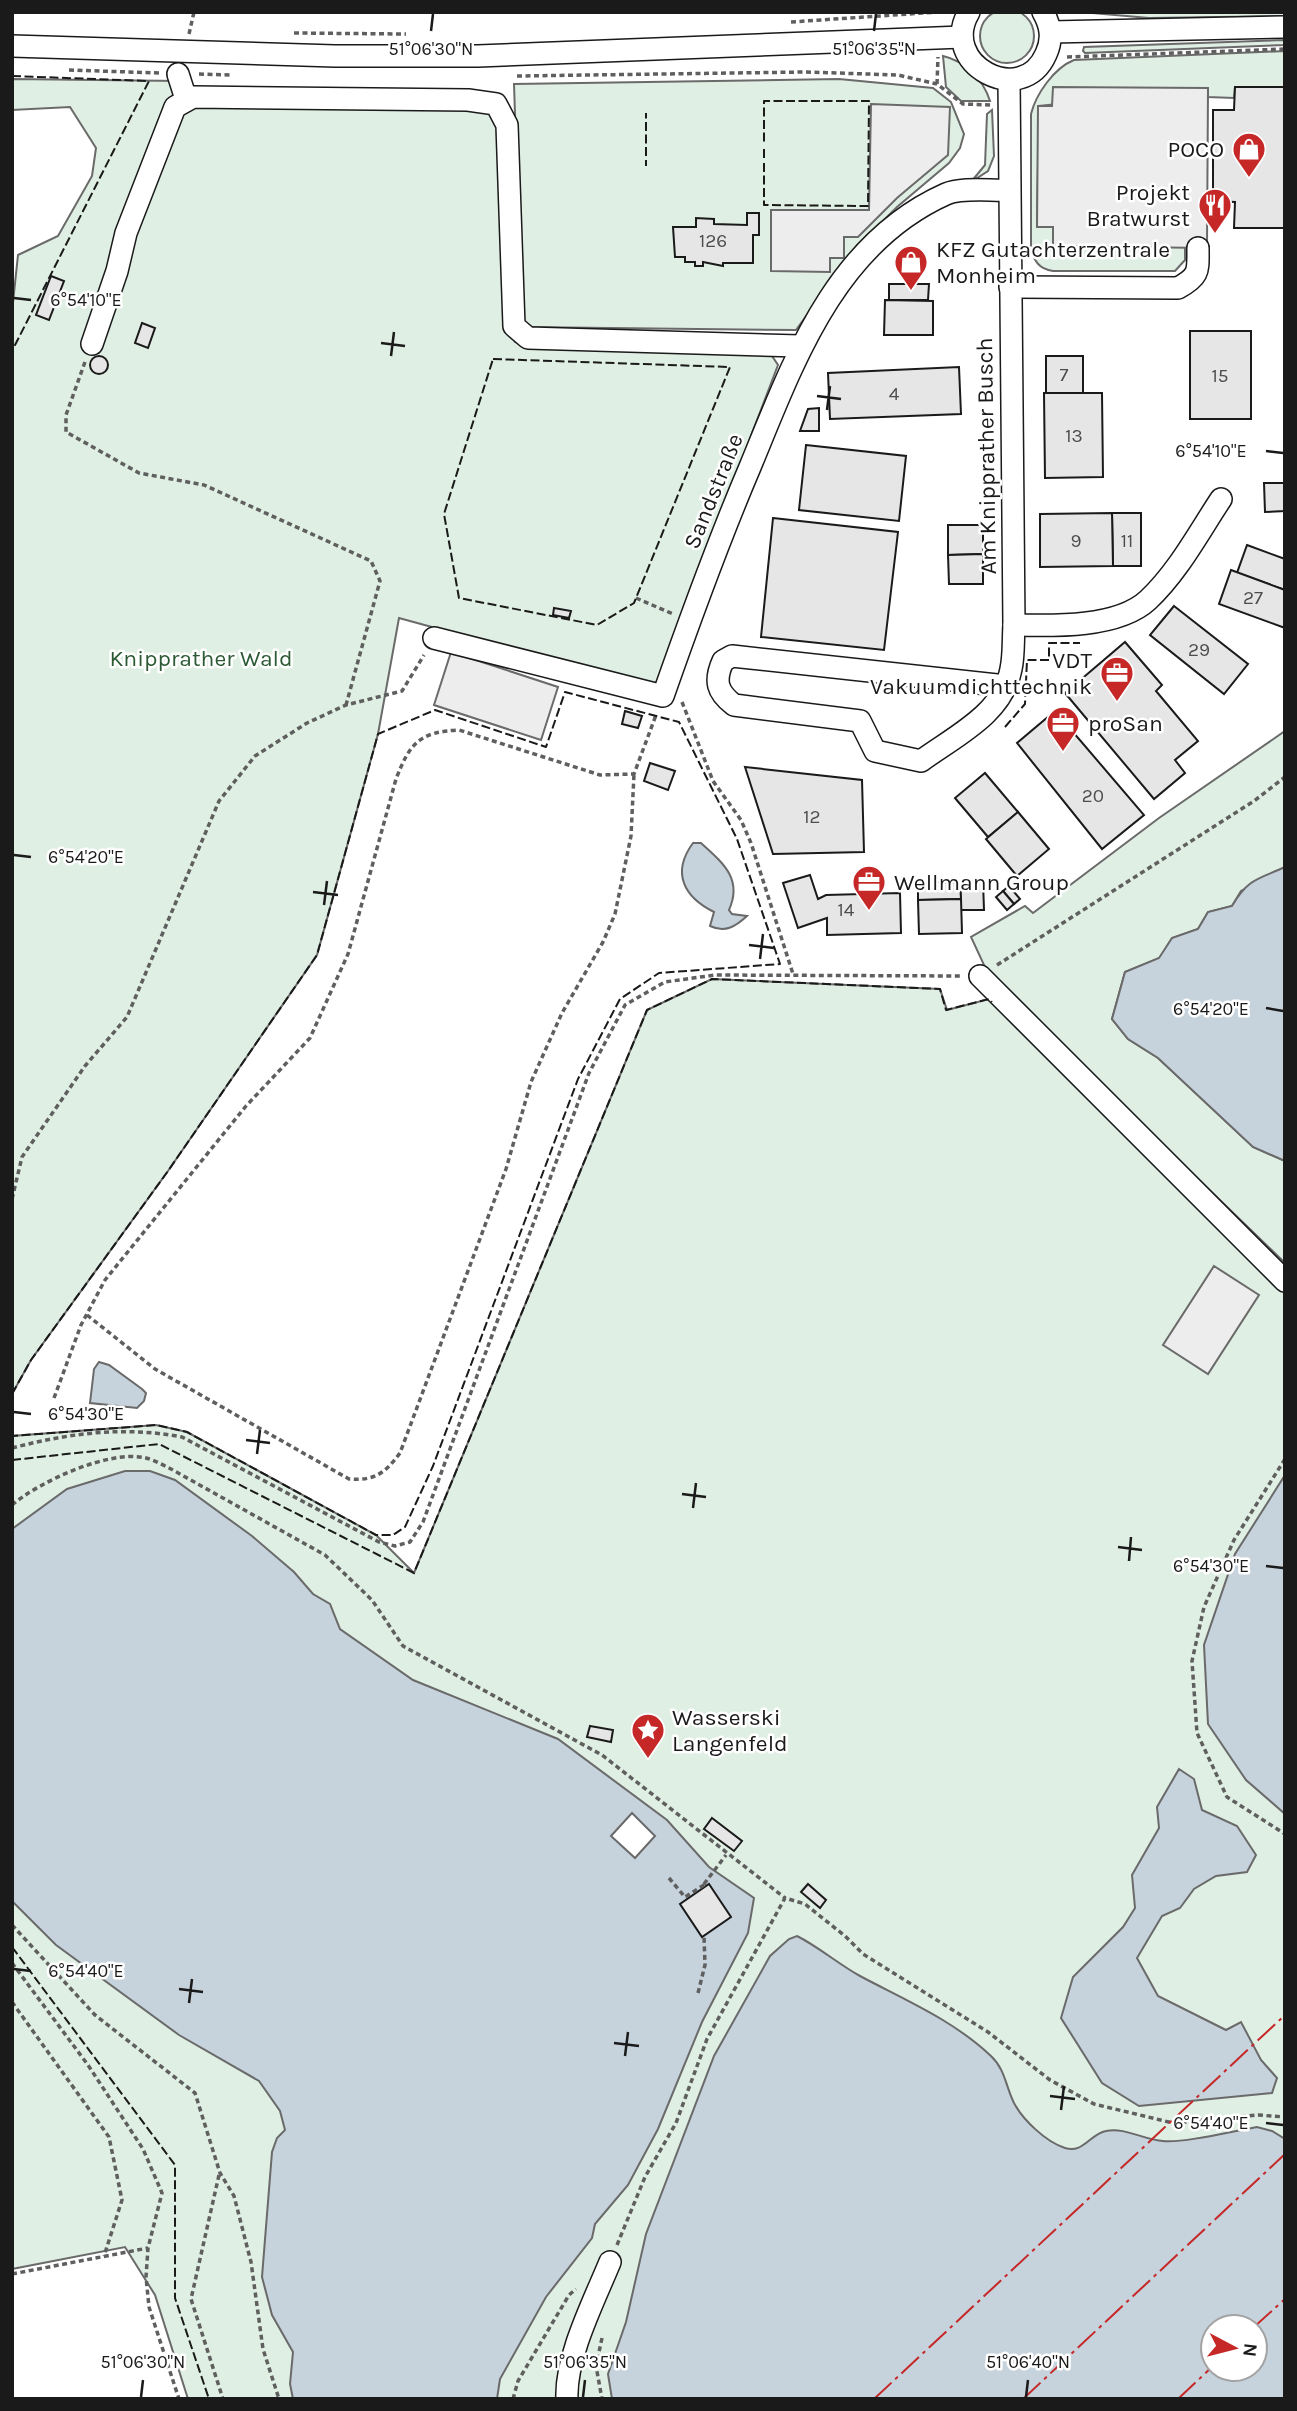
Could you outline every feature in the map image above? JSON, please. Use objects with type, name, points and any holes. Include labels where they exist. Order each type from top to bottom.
[{"type":"street","points":[[969,12],[964,20],[962,37],[965,51],[982,72],[1009,80],[1035,70],[1050,47],[1051,33],[1043,12]]},
{"type":"street","points":[[1051,33],[1285,27]]},
{"type":"street","points":[[12,46],[335,56],[478,56],[962,37]]},
{"type":"street","points":[[178,74],[186,99]]},
{"type":"street","name":"Am Knipprather Busch","points":[[1006,686],[732,656],[723,661],[717,686],[721,694],[734,705],[860,720],[875,751],[921,761],[995,707],[1006,686],[1011,670],[1014,625],[1009,80]]},
{"type":"street","points":[[92,344],[117,271],[126,233],[175,107],[186,99],[468,100],[496,104],[507,125],[513,326],[528,338],[800,346]]},
{"type":"street","name":"Sandstraße","points":[[663,696],[733,508],[800,346],[842,280],[872,245],[907,215],[949,193],[1009,190]]},
{"type":"street","points":[[1010,287],[1178,288],[1194,280],[1198,270],[1198,247]]},
{"type":"street","points":[[1014,625],[1057,626],[1107,620],[1147,601],[1181,560],[1221,499]]},
{"type":"street","points":[[434,638],[663,696]]},
{"type":"street","points":[[979,976],[1285,1281]]},
{"type":"street","points":[[567,2399],[566,2389],[581,2334],[610,2262]]},
{"type":"path","points":[[785,22],[937,12]]},
{"type":"path","points":[[176,32],[202,32]]},
{"type":"path","points":[[294,33],[413,34]]},
{"type":"path","points":[[1060,64],[1067,57],[1078,55],[1285,49]]},
{"type":"path","points":[[937,84],[963,104],[1008,105]]},
{"type":"path","points":[[92,344],[66,415],[66,432],[139,473],[204,485],[371,561],[380,581],[346,705]]},
{"type":"path","points":[[636,598],[659,610]]},
{"type":"path","points":[[12,1199],[22,1157],[85,1066],[127,1017],[219,801],[255,756],[307,723],[346,705],[402,691],[434,638]]},
{"type":"path","points":[[671,674],[713,782],[741,820],[751,843],[793,974]]},
{"type":"path","points":[[87,1315],[155,1369],[349,1479],[364,1480],[385,1474],[400,1453],[506,1169],[531,1082],[562,1013],[603,942],[615,914],[631,836],[634,774],[663,696]]},
{"type":"path","points":[[54,1398],[104,1280],[246,1106],[310,1038],[348,954],[396,779],[406,755],[419,739],[439,731],[459,730],[600,775],[634,774]]},
{"type":"path","points":[[12,1448],[50,1438],[111,1430],[149,1431],[182,1437],[379,1542],[395,1546],[410,1542],[423,1522],[589,1073],[625,1005],[665,982],[715,975],[979,976],[1254,800],[1285,776]]},
{"type":"path","points":[[12,1505],[32,1488],[111,1458],[145,1457],[171,1469],[325,1555],[372,1600],[403,1646],[602,1755],[726,1855],[785,1898],[805,1904],[863,1954],[988,2032],[1049,2080],[1094,2104],[1173,2123],[1258,2115],[1285,2117]]},
{"type":"path","points":[[1285,1459],[1234,1540],[1204,1607],[1192,1661],[1197,1733],[1227,1797],[1285,1834]]},
{"type":"path","points":[[669,1878],[685,1897],[704,1886],[726,1855]]},
{"type":"path","points":[[610,2262],[645,2178],[676,2123],[707,2039],[785,1898]]},
{"type":"path","points":[[12,1925],[95,2015],[195,2093],[220,2173],[234,2196],[251,2262],[263,2349],[279,2399]]},
{"type":"path","points":[[698,1993],[705,1965],[704,1936]]},
{"type":"path","points":[[12,1963],[88,2065],[144,2149],[162,2193],[148,2248],[149,2307],[179,2399]]},
{"type":"path","points":[[12,2002],[109,2137],[122,2200],[104,2256]]},
{"type":"path","points":[[220,2173],[191,2300],[223,2399]]},
{"type":"path","points":[[12,2274],[148,2248]]},
{"type":"path","points":[[513,2399],[518,2381],[569,2295],[579,2287]]},
{"type":"path","points":[[602,2399],[596,2366],[604,2328]]},
{"type":"green space","points":[[1007,9],[1026,17],[1034,36],[1026,55],[1007,63],[988,55],[980,36],[988,17]]},
{"type":"green space","points":[[1081,12],[1285,12],[1285,16],[1149,18]]},
{"type":"green space","points":[[1285,40],[1285,45],[1083,51],[1084,47]]},
{"type":"green space","points":[[1285,51],[1285,87],[1235,87],[1234,98],[1208,97],[1208,89],[1039,106],[1037,227],[1053,227],[1053,246],[1185,228],[1185,260],[1175,271],[1053,271],[1038,264],[1031,249],[1031,114],[1042,90],[1053,75],[1074,60]]},
{"type":"green space","points":[[943,56],[959,62],[972,72],[983,85],[990,101],[961,101],[946,87]]},
{"type":"green space","name":"Knipprather Wald","points":[[12,79],[180,81],[193,105],[479,108],[491,112],[501,127],[511,334],[515,342],[525,345],[770,353],[778,365],[655,688],[399,618],[378,734],[317,955],[168,1171],[31,1360],[12,1394],[12,312],[18,255],[58,236],[92,176],[96,148],[70,107],[12,110]]},
{"type":"green space","points":[[839,79],[933,88],[951,102],[964,134],[960,148],[949,163],[897,207],[853,251],[796,330],[522,327],[514,84]]},
{"type":"green space","points":[[992,110],[994,156],[988,171],[971,182],[985,165],[987,114]]},
{"type":"green space","points":[[1285,731],[1285,867],[1241,891],[1232,906],[1208,912],[1198,929],[1172,938],[1160,958],[1125,972],[1112,1019],[1128,1039],[1158,1058],[1253,1147],[1285,1161],[1285,1263],[990,978],[971,937],[1025,906],[1033,913],[1159,818]]},
{"type":"green space","name":"Wasserski Langenfeld","points":[[712,979],[940,989],[947,1010],[989,999],[1285,1287],[1285,2399],[188,2399],[155,2295],[125,2247],[12,2269],[12,1436],[156,1425],[187,1432],[376,1535],[414,1573],[647,1010]]},
{"type":"shaded area","points":[[1053,87],[1208,88],[1207,248],[1053,246],[1053,227],[1037,227],[1038,106],[1052,106]]},
{"type":"shaded area","points":[[871,104],[950,107],[948,155],[897,198],[858,237],[844,237],[844,258],[830,258],[830,272],[771,271],[771,210],[869,210]]},
{"type":"shaded area","points":[[451,652],[558,687],[541,740],[434,705]]},
{"type":"shaded area","points":[[693,843],[701,843],[717,858],[732,880],[733,899],[729,910],[732,914],[747,916],[734,926],[720,929],[710,926],[714,912],[695,899],[684,883],[683,864]]},
{"type":"shaded area","points":[[1285,867],[1285,1161],[1253,1147],[1158,1058],[1128,1039],[1112,1019],[1125,972],[1159,958],[1172,938],[1198,929],[1208,912],[1232,906],[1249,885]]},
{"type":"shaded area","points":[[1214,1266],[1259,1295],[1208,1374],[1163,1345]]},
{"type":"shaded area","points":[[99,1362],[109,1365],[146,1393],[144,1401],[137,1408],[90,1403],[94,1369]]},
{"type":"shaded area","points":[[125,1471],[150,1471],[175,1480],[252,1536],[294,1572],[313,1594],[330,1604],[340,1629],[413,1680],[558,1739],[667,1820],[709,1867],[754,1898],[748,1933],[702,2022],[658,2129],[628,2185],[595,2224],[592,2238],[546,2297],[500,2379],[497,2399],[293,2399],[290,2384],[293,2352],[272,2315],[262,2277],[272,2152],[277,2138],[285,2130],[280,2111],[259,2081],[179,2035],[56,1945],[12,1901],[12,1529],[67,1489]]},
{"type":"shaded area","points":[[1285,1475],[1285,1814],[1246,1780],[1208,1724],[1204,1645],[1235,1554]]},
{"type":"shaded area","points":[[1179,1769],[1194,1779],[1202,1810],[1237,1826],[1256,1855],[1247,1872],[1216,1876],[1194,1889],[1180,1908],[1162,1916],[1137,1958],[1158,1996],[1226,2030],[1241,2022],[1261,2060],[1277,2078],[1272,2093],[1139,2106],[1102,2083],[1061,2018],[1073,1977],[1123,1927],[1135,1908],[1132,1875],[1159,1828],[1157,1807]]},
{"type":"shaded area","points":[[797,1936],[860,1976],[945,2021],[991,2056],[1023,2116],[1043,2136],[1065,2148],[1077,2148],[1100,2133],[1113,2130],[1172,2141],[1257,2127],[1272,2131],[1285,2139],[1285,2399],[612,2399],[608,2374],[626,2322],[646,2234],[714,2056],[770,1956],[789,1939]]},
{"type":"pier","points":[[632,1813],[655,1836],[635,1858],[611,1836]]},
{"type":"building","name":"POCO","points":[[1235,87],[1285,87],[1285,228],[1234,228],[1235,202],[1213,201],[1213,110],[1234,110]]},
{"type":"building","points":[[747,213],[759,213],[759,235],[753,235],[753,263],[723,263],[723,266],[703,262],[703,266],[695,266],[695,262],[685,262],[685,257],[675,257],[673,227],[696,227],[696,218],[714,219],[714,224],[747,225]]},
{"type":"building","points":[[51,276],[64,281],[49,320],[36,315]]},
{"type":"building","points":[[889,284],[929,284],[928,300],[889,300]]},
{"type":"building","points":[[885,300],[933,301],[933,335],[884,335]]},
{"type":"building","points":[[142,323],[155,328],[148,348],[135,343]]},
{"type":"building","points":[[1190,331],[1251,331],[1251,419],[1190,419]]},
{"type":"building","points":[[95,356],[103,356],[108,365],[106,372],[95,374],[90,369],[90,361]]},
{"type":"building","points":[[1046,356],[1083,356],[1083,393],[1046,393]]},
{"type":"building","points":[[959,367],[961,414],[830,419],[828,373]]},
{"type":"building","points":[[1044,393],[1102,393],[1103,477],[1045,478]]},
{"type":"building","points":[[819,408],[819,431],[800,431],[808,409]]},
{"type":"building","points":[[806,445],[906,456],[899,521],[799,510]]},
{"type":"building","points":[[1264,483],[1285,483],[1285,511],[1265,512]]},
{"type":"building","points":[[1112,513],[1141,513],[1141,566],[1113,566]]},
{"type":"building","points":[[1112,513],[1113,566],[1040,567],[1040,514]]},
{"type":"building","points":[[773,518],[898,532],[884,650],[761,637]]},
{"type":"building","points":[[948,525],[983,525],[983,554],[948,555]]},
{"type":"building","points":[[1247,545],[1285,559],[1285,590],[1237,573]]},
{"type":"building","points":[[983,554],[983,584],[949,584],[948,555]]},
{"type":"building","points":[[1231,570],[1285,590],[1285,628],[1219,604]]},
{"type":"building","points":[[1174,606],[1248,664],[1224,694],[1150,635]]},
{"type":"building","points":[[554,608],[571,611],[569,618],[553,615]]},
{"type":"building","points":[[1125,642],[1162,685],[1156,691],[1198,741],[1175,760],[1185,773],[1154,799],[1065,693]]},
{"type":"building","points":[[625,711],[642,716],[638,728],[622,724]]},
{"type":"building","points":[[1055,711],[1144,815],[1102,849],[1017,743]]},
{"type":"building","points":[[650,763],[675,771],[668,790],[644,781]]},
{"type":"building","points":[[745,767],[862,780],[864,852],[773,854]]},
{"type":"building","points":[[985,773],[1018,812],[988,837],[955,798]]},
{"type":"building","points":[[1018,812],[1049,849],[1017,876],[986,839]]},
{"type":"building","points":[[810,875],[818,899],[826,895],[900,893],[901,933],[827,935],[827,918],[798,928],[783,883]]},
{"type":"building","points":[[983,881],[984,910],[961,910],[960,882]]},
{"type":"building","points":[[960,882],[961,899],[918,900],[918,883]]},
{"type":"building","points":[[1009,886],[1020,899],[1014,904],[1003,891]]},
{"type":"building","points":[[1003,891],[1014,904],[1007,910],[996,897]]},
{"type":"building","points":[[961,899],[962,933],[919,934],[918,900]]},
{"type":"building","points":[[590,1726],[613,1730],[611,1742],[587,1737]]},
{"type":"building","points":[[712,1818],[742,1841],[734,1851],[704,1829]]},
{"type":"building","points":[[709,1884],[731,1917],[702,1937],[680,1904]]},
{"type":"building","points":[[808,1884],[826,1900],[820,1908],[801,1892]]},
{"type":"fence","points":[[12,76],[149,81],[12,351]]},
{"type":"fence","points":[[764,142],[764,101],[869,101],[868,206],[764,205],[764,163]]},
{"type":"fence","points":[[646,113],[646,156]]},
{"type":"fence","points":[[764,146],[764,158]]},
{"type":"fence","points":[[646,160],[646,166]]},
{"type":"fence","points":[[493,359],[730,367],[634,603],[597,625],[459,598],[444,514],[493,359]]},
{"type":"fence","points":[[1005,727],[1025,704],[1027,660],[1049,660],[1049,643],[1080,643]]},
{"type":"fence","points":[[12,1394],[31,1360],[168,1171],[317,955],[378,734],[435,710],[546,747],[565,692],[679,722],[737,839],[780,964],[659,973],[620,999],[578,1079],[433,1466],[405,1527],[393,1535],[376,1535],[187,1432],[156,1425],[12,1436]]},
{"type":"fence","points":[[12,1460],[159,1444],[414,1573],[647,1010],[712,979],[940,989],[946,1010],[989,999],[992,1002]]},
{"type":"fence","points":[[12,1947],[175,2165],[175,2298],[209,2399]]},
{"type":"power","points":[[874,2399],[1285,2015]]},
{"type":"power","points":[[1023,2399],[1285,2154]]},
{"type":"power","points":[[1269,2313],[1285,2299]]},
{"type":"power","points":[[1178,2399],[1199,2379]]},
{"type":"place","name":"POCO","points":[[1249,179]]},
{"type":"place","name":"Projekt Bratwurst","points":[[1215,235]]},
{"type":"place","name":"KFZ Gutachterzentrale Monheim","points":[[911,292]]},
{"type":"place","name":"VDT Vakuumdichttechnik","points":[[1117,703]]},
{"type":"place","name":"proSan","points":[[1063,753]]},
{"type":"place","name":"Wellmann Group","points":[[869,912]]},
{"type":"place","name":"Wasserski Langenfeld","points":[[648,1760]]}]
